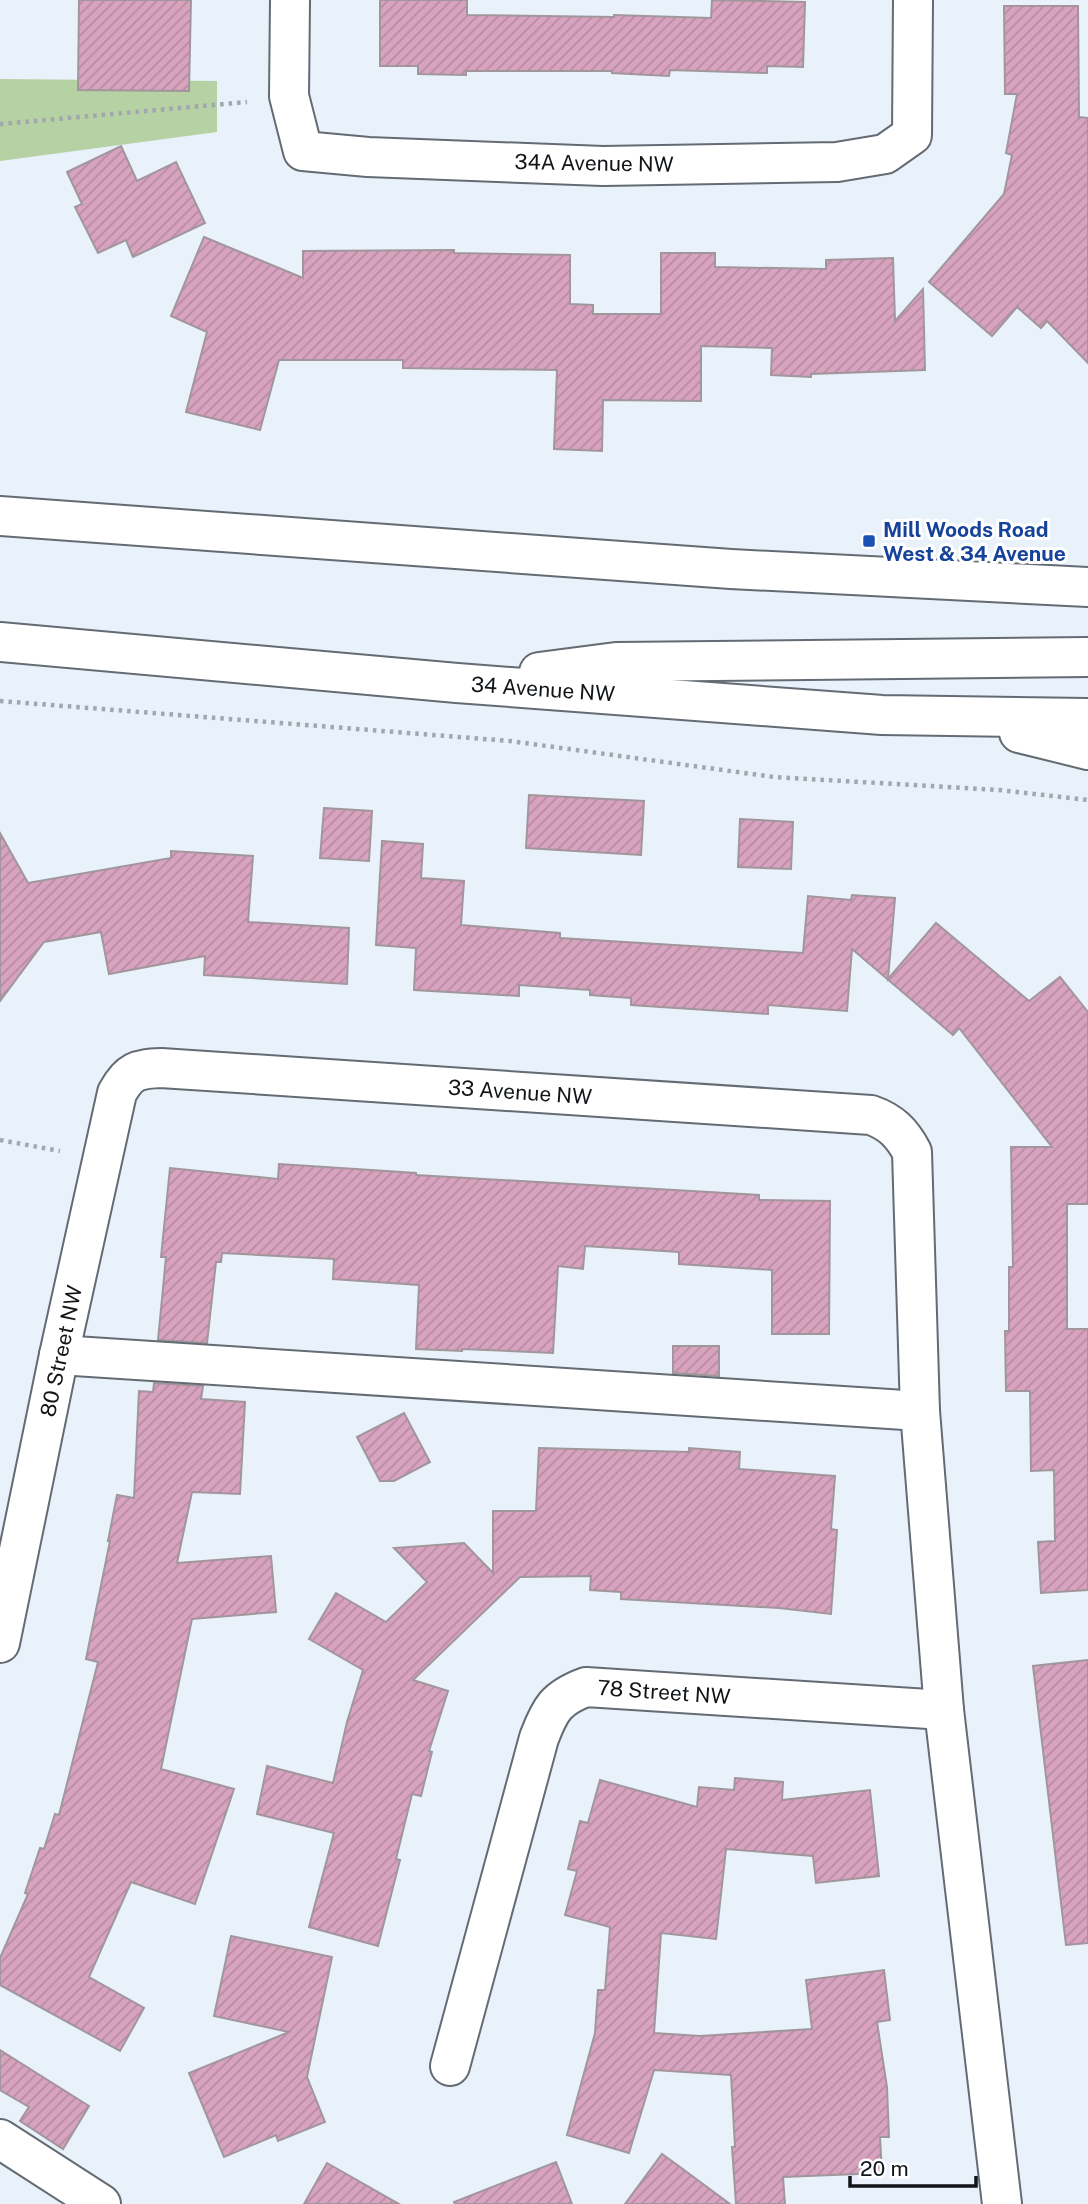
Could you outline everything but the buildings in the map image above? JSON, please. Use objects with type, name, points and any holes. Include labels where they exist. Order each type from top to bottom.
[{"type":"street","name":"34A Avenue NW","points":[[289,0],[289,96],[303,151],[368,157],[603,166],[837,162],[886,154],[912,135],[913,0]]},
{"type":"street","points":[[0,516],[731,569],[1088,587]]},
{"type":"street","points":[[1034,584],[1088,565]]},
{"type":"street","name":"34 Avenue NW","points":[[0,642],[457,682],[882,715],[1088,718]]},
{"type":"street","points":[[457,682],[616,662],[1088,657]]},
{"type":"street","points":[[945,715],[1088,750]]},
{"type":"street","name":"33 Avenue NW","points":[[140,1069],[161,1068],[871,1115],[897,1129],[912,1152],[920,1411]]},
{"type":"street","name":"80 Street NW","points":[[0,1643],[59,1355],[117,1094],[124,1080],[140,1069]]},
{"type":"street","points":[[59,1355],[920,1411],[944,1710],[1002,2204]]},
{"type":"street","name":"78 Street NW","points":[[450,2066],[539,1738],[549,1712],[565,1694],[586,1687],[944,1710]]},
{"type":"street","points":[[0,2139],[101,2204]]},
{"type":"path","points":[[0,124],[247,102]]},
{"type":"path","points":[[0,701],[510,741],[774,777],[999,790],[1088,800]]},
{"type":"path","points":[[0,1140],[60,1151]]},
{"type":"green space","points":[[0,79],[217,81],[217,132],[0,161]]},
{"type":"place","name":"Mill Woods Road West & 34 Avenue","points":[[869,541]]}]
